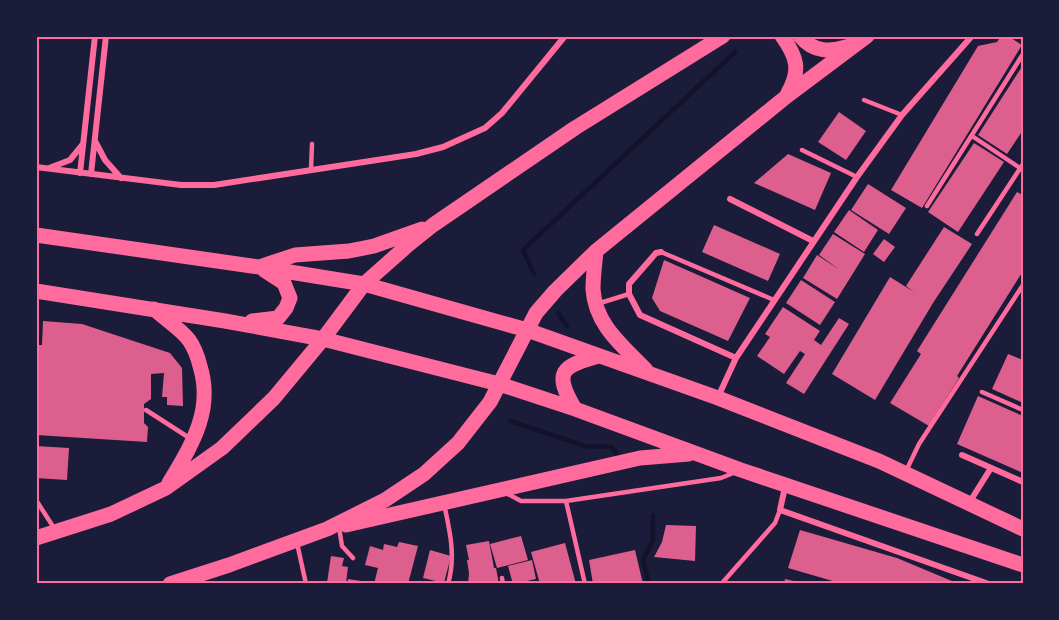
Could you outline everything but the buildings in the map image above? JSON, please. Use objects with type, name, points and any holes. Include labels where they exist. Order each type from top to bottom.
[{"type":"highway","points":[[36,538],[111,514],[166,488],[222,448],[274,398],[323,339],[364,284],[408,245],[433,225],[575,128],[723,36]]},
{"type":"highway","points":[[782,36],[790,47],[796,62],[795,81],[787,96]]},
{"type":"highway","points":[[800,36],[808,45],[822,51],[834,51],[863,40]]},
{"type":"highway","points":[[333,528],[385,500],[424,474],[458,443],[490,402],[536,314],[555,291],[596,251],[787,96],[863,40]]},
{"type":"highway","points":[[259,267],[295,255],[349,251],[374,246],[433,225]]},
{"type":"highway","points":[[36,235],[364,284],[528,330],[718,398],[905,473],[1023,529]]},
{"type":"highway","points":[[596,251],[593,288],[600,319],[610,333],[650,374]]},
{"type":"highway","points":[[225,321],[278,318],[286,308],[290,298],[284,283],[259,267]]},
{"type":"highway","points":[[36,291],[323,339],[500,384],[741,470],[1023,564]]},
{"type":"highway","points":[[154,309],[189,340],[204,378],[204,406],[201,422],[194,441],[166,488]]},
{"type":"highway","points":[[575,409],[563,389],[562,379],[567,368],[577,362],[600,356]]},
{"type":"highway","points":[[170,584],[192,581],[333,528],[639,458],[695,454]]},
{"type":"street","points":[[81,173],[95,36]]},
{"type":"street","points":[[91,174],[106,36]]},
{"type":"street","points":[[690,56],[709,36]]},
{"type":"street","points":[[718,398],[736,358],[857,177],[902,115],[972,36]]},
{"type":"street","points":[[36,167],[181,185],[214,185],[416,154],[466,139],[485,128],[502,113],[561,37]]},
{"type":"street","points":[[95,140],[105,160],[121,178]]},
{"type":"street","points":[[47,169],[70,160],[84,144]]},
{"type":"street","points":[[730,199],[813,241]]},
{"type":"street","points":[[661,252],[656,253],[629,284],[629,294],[640,315],[736,358]]},
{"type":"street","points":[[962,455],[1023,482]]},
{"type":"street","points":[[968,503],[991,468]]},
{"type":"street","points":[[786,485],[780,510],[989,584]]},
{"type":"lane","points":[[927,206],[1023,54]]},
{"type":"lane","points":[[864,100],[902,115]]},
{"type":"lane","points":[[972,136],[1022,166],[977,234]]},
{"type":"lane","points":[[311,170],[312,144]]},
{"type":"lane","points":[[802,150],[857,177]]},
{"type":"lane","points":[[661,252],[774,300]]},
{"type":"lane","points":[[905,473],[915,450],[1023,285]]},
{"type":"lane","points":[[595,305],[629,294]]},
{"type":"lane","points":[[982,392],[1023,410]]},
{"type":"lane","points":[[146,410],[194,441]]},
{"type":"lane","points":[[501,490],[521,501],[566,501],[721,478],[741,470]]},
{"type":"lane","points":[[36,500],[57,533]]},
{"type":"lane","points":[[566,501],[585,584]]},
{"type":"lane","points":[[444,504],[450,527],[453,563],[448,584]]},
{"type":"lane","points":[[723,582],[776,523],[780,510]]},
{"type":"lane","points":[[333,528],[342,546],[353,558]]},
{"type":"lane","points":[[296,540],[306,584]]},
{"type":"lane","points":[[502,578],[503,584]]},
{"type":"waterway","points":[[534,274],[523,250],[735,52]]},
{"type":"waterway","points":[[558,313],[567,326]]},
{"type":"waterway","points":[[510,421],[585,446],[612,447],[618,456]]},
{"type":"waterway","points":[[649,584],[643,560],[653,540],[653,515]]}]
